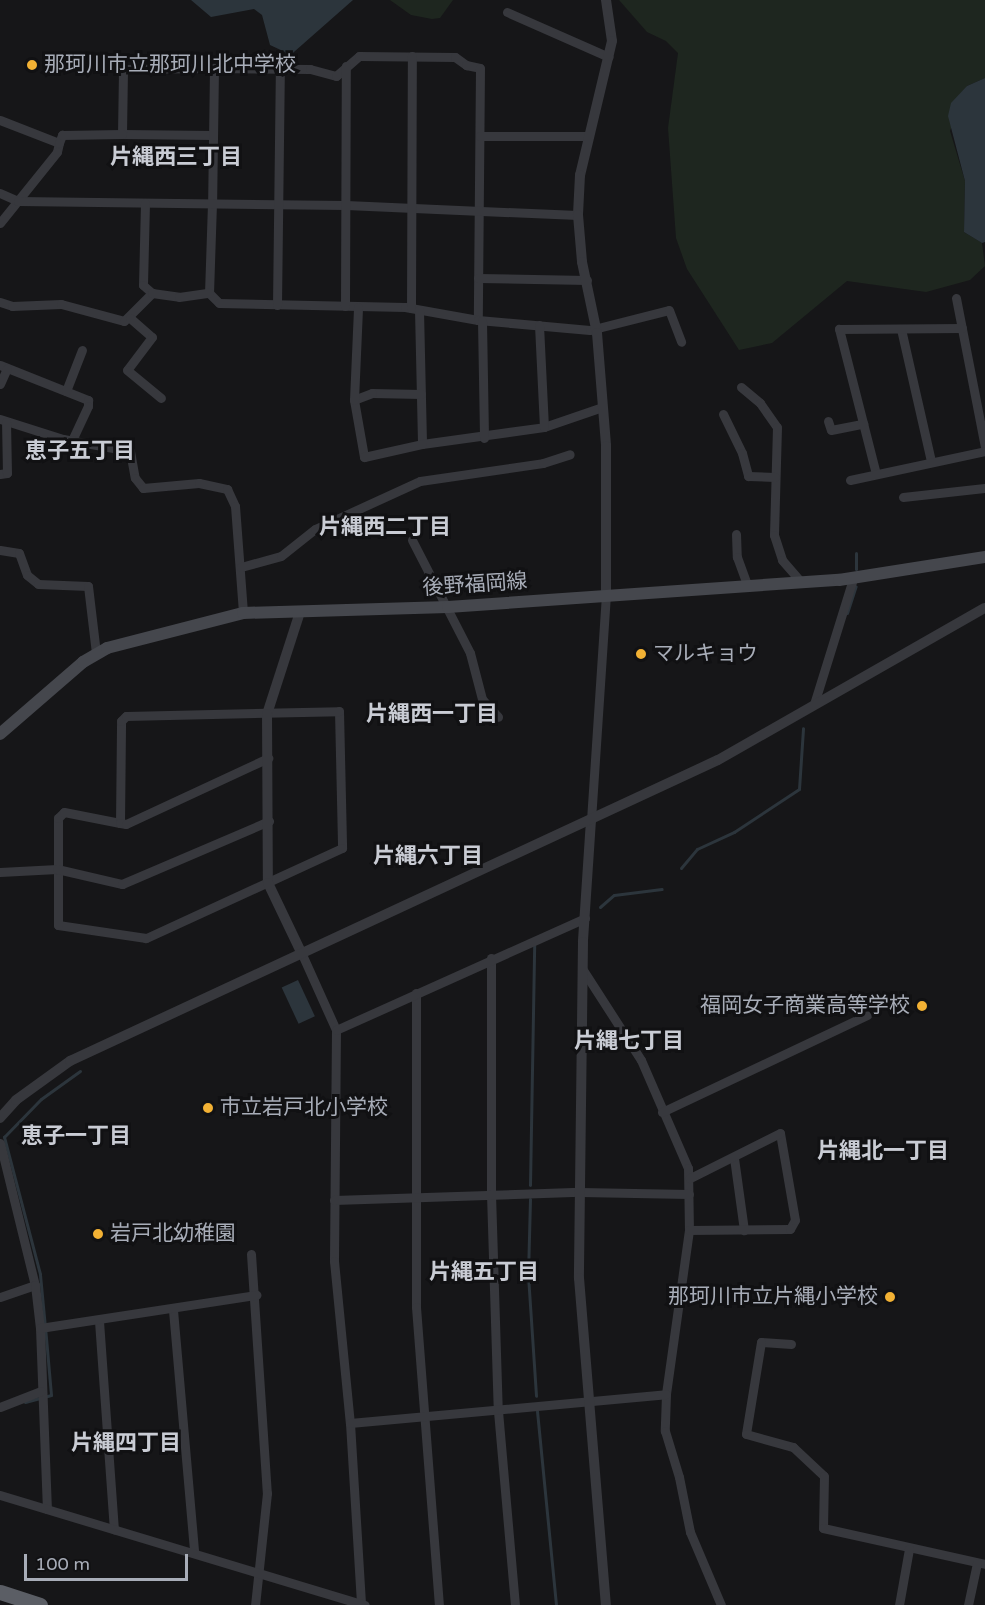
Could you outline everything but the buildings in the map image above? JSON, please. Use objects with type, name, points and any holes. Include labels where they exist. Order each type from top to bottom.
[{"type":"highway","points":[[0,1593],[40,1605]]},
{"type":"main road","name":"後野福岡線","points":[[0,734],[96,653],[127,641],[243,613],[448,607],[748,587],[853,579],[985,557]]},
{"type":"street","points":[[606,0],[611,19],[609,57],[580,175],[578,215],[597,330],[606,446],[606,595],[583,970],[579,1278],[606,1605]]},
{"type":"street","points":[[507,12],[609,57]]},
{"type":"street","points":[[122,134],[123,69],[310,69],[336,76],[359,56],[455,57],[466,65],[480,68],[478,278],[484,438]]},
{"type":"street","points":[[412,57],[412,208],[422,444]]},
{"type":"street","points":[[345,306],[346,66]]},
{"type":"street","points":[[214,68],[209,293],[219,303],[415,309],[480,321],[597,330],[669,310],[681,342]]},
{"type":"street","points":[[277,305],[280,69]]},
{"type":"street","points":[[0,120],[59,143]]},
{"type":"street","points":[[0,223],[57,152],[62,135],[213,135]]},
{"type":"street","points":[[480,136],[588,136]]},
{"type":"street","points":[[0,193],[18,201],[278,203],[578,215]]},
{"type":"street","points":[[145,203],[143,285],[152,293],[179,297],[209,293]]},
{"type":"street","points":[[478,278],[587,280]]},
{"type":"street","points":[[0,302],[12,306],[62,304],[124,321],[130,318],[152,293]]},
{"type":"street","points":[[850,480],[985,449],[957,298]]},
{"type":"street","points":[[358,306],[354,400],[364,457],[456,438],[484,438],[544,428],[602,407]]},
{"type":"street","points":[[130,318],[152,337],[127,370],[161,398]]},
{"type":"street","points":[[539,325],[544,428]]},
{"type":"street","points":[[901,328],[931,461]]},
{"type":"street","points":[[876,474],[839,329],[962,328]]},
{"type":"street","points":[[66,391],[82,350]]},
{"type":"street","points":[[0,384],[3,367],[88,400],[72,440]]},
{"type":"street","points":[[741,387],[760,403],[777,427],[775,477],[777,550],[801,582]]},
{"type":"street","points":[[354,400],[372,393],[421,394]]},
{"type":"street","points":[[723,414],[742,453],[748,476],[775,477]]},
{"type":"street","points":[[0,474],[7,473],[3,421],[72,440],[130,451],[135,478],[143,488],[199,483],[227,489],[235,506],[243,613]]},
{"type":"street","points":[[831,430],[863,424]]},
{"type":"street","points":[[241,567],[281,556],[315,529],[420,482],[543,463],[570,454]]},
{"type":"street","points":[[903,497],[985,488]]},
{"type":"street","points":[[736,534],[735,548],[748,587]]},
{"type":"street","points":[[412,540],[476,666],[482,699],[498,717]]},
{"type":"street","points":[[0,550],[19,553],[27,575],[38,584],[88,586],[96,653]]},
{"type":"street","points":[[814,704],[853,579]]},
{"type":"street","points":[[0,1118],[16,1100],[70,1061],[718,760],[985,608]]},
{"type":"street","points":[[0,1495],[363,1604],[350,1423],[338,1316],[334,1200],[336,1030],[268,883],[267,714],[300,612]]},
{"type":"street","points":[[120,823],[121,721],[126,717],[339,711],[342,848],[146,938],[58,925],[57,869],[60,814],[126,824],[268,758]]},
{"type":"street","points":[[0,872],[57,869],[122,884],[269,821]]},
{"type":"street","points":[[336,1030],[491,958],[585,918]]},
{"type":"street","points":[[491,958],[491,1194],[498,1411],[514,1605]]},
{"type":"street","points":[[583,970],[642,1060],[690,1178],[689,1230],[666,1394],[667,1447],[679,1477],[690,1532],[721,1605]]},
{"type":"street","points":[[416,993],[416,1307],[439,1605]]},
{"type":"street","points":[[662,1112],[867,1015]]},
{"type":"street","points":[[689,1230],[744,1230],[793,1226],[780,1133],[690,1178]]},
{"type":"street","points":[[0,1143],[35,1284],[40,1328],[47,1509]]},
{"type":"street","points":[[734,1158],[744,1230]]},
{"type":"street","points":[[334,1200],[580,1192],[689,1194]]},
{"type":"street","points":[[251,1254],[256,1295],[267,1493],[261,1574],[255,1605]]},
{"type":"street","points":[[0,1297],[35,1284]]},
{"type":"street","points":[[40,1328],[173,1310],[256,1295]]},
{"type":"street","points":[[173,1310],[194,1552]]},
{"type":"street","points":[[99,1321],[114,1529]]},
{"type":"street","points":[[791,1344],[761,1342],[746,1434],[793,1447],[825,1476],[823,1528],[981,1564],[968,1605]]},
{"type":"street","points":[[0,1407],[41,1391]]},
{"type":"street","points":[[350,1423],[666,1394]]},
{"type":"street","points":[[898,1605],[909,1548]]},
{"type":"shaded area","points":[[191,0],[353,0],[286,59],[285,52],[270,45],[262,15],[254,9],[211,17]]},
{"type":"shaded area","points":[[390,0],[453,0],[440,18],[432,19],[411,15]]},
{"type":"shaded area","points":[[619,0],[985,0],[985,78],[967,86],[950,131],[965,181],[964,232],[982,243],[985,266],[970,280],[926,292],[847,281],[772,343],[739,350],[687,269],[676,238],[668,128],[678,53],[666,41],[647,32]]},
{"type":"shaded area","points":[[985,78],[985,242],[982,243],[964,232],[965,181],[948,116],[951,103],[967,86]]},
{"type":"shaded area","points":[[298,980],[315,1016],[299,1024],[282,988]]},
{"type":"waterway","points":[[856,553],[856,569]]},
{"type":"waterway","points":[[847,613],[856,586]]},
{"type":"waterway","points":[[681,868],[697,849],[734,832],[799,789],[803,728]]},
{"type":"waterway","points":[[600,907],[614,895],[662,889]]},
{"type":"waterway","points":[[530,1185],[534,945]]},
{"type":"waterway","points":[[25,1402],[51,1395],[40,1274],[4,1137],[41,1099],[80,1071]]},
{"type":"waterway","points":[[530,1199],[528,1275],[536,1396]]},
{"type":"waterway","points":[[537,1411],[556,1605]]},
{"type":"place","name":"那珂川市立那珂川北中学校","points":[[32,65]]},
{"type":"place","name":"マルキョウ","points":[[641,654]]},
{"type":"place","name":"福岡女子商業高等学校","points":[[922,1006]]},
{"type":"place","name":"市立岩戸北小学校","points":[[208,1108]]},
{"type":"place","name":"岩戸北幼稚園","points":[[98,1234]]},
{"type":"place","name":"那珂川市立片縄小学校","points":[[890,1297]]},
{"type":"district","name":"片縄西三丁目","points":[[176,158]]},
{"type":"district","name":"恵子五丁目","points":[[80,452]]},
{"type":"district","name":"片縄西二丁目","points":[[385,528]]},
{"type":"district","name":"片縄西一丁目","points":[[432,715]]},
{"type":"district","name":"片縄六丁目","points":[[428,857]]},
{"type":"district","name":"片縄七丁目","points":[[629,1042]]},
{"type":"district","name":"恵子一丁目","points":[[76,1137]]},
{"type":"district","name":"片縄北一丁目","points":[[883,1152]]},
{"type":"district","name":"片縄五丁目","points":[[484,1273]]},
{"type":"district","name":"片縄四丁目","points":[[126,1444]]}]
